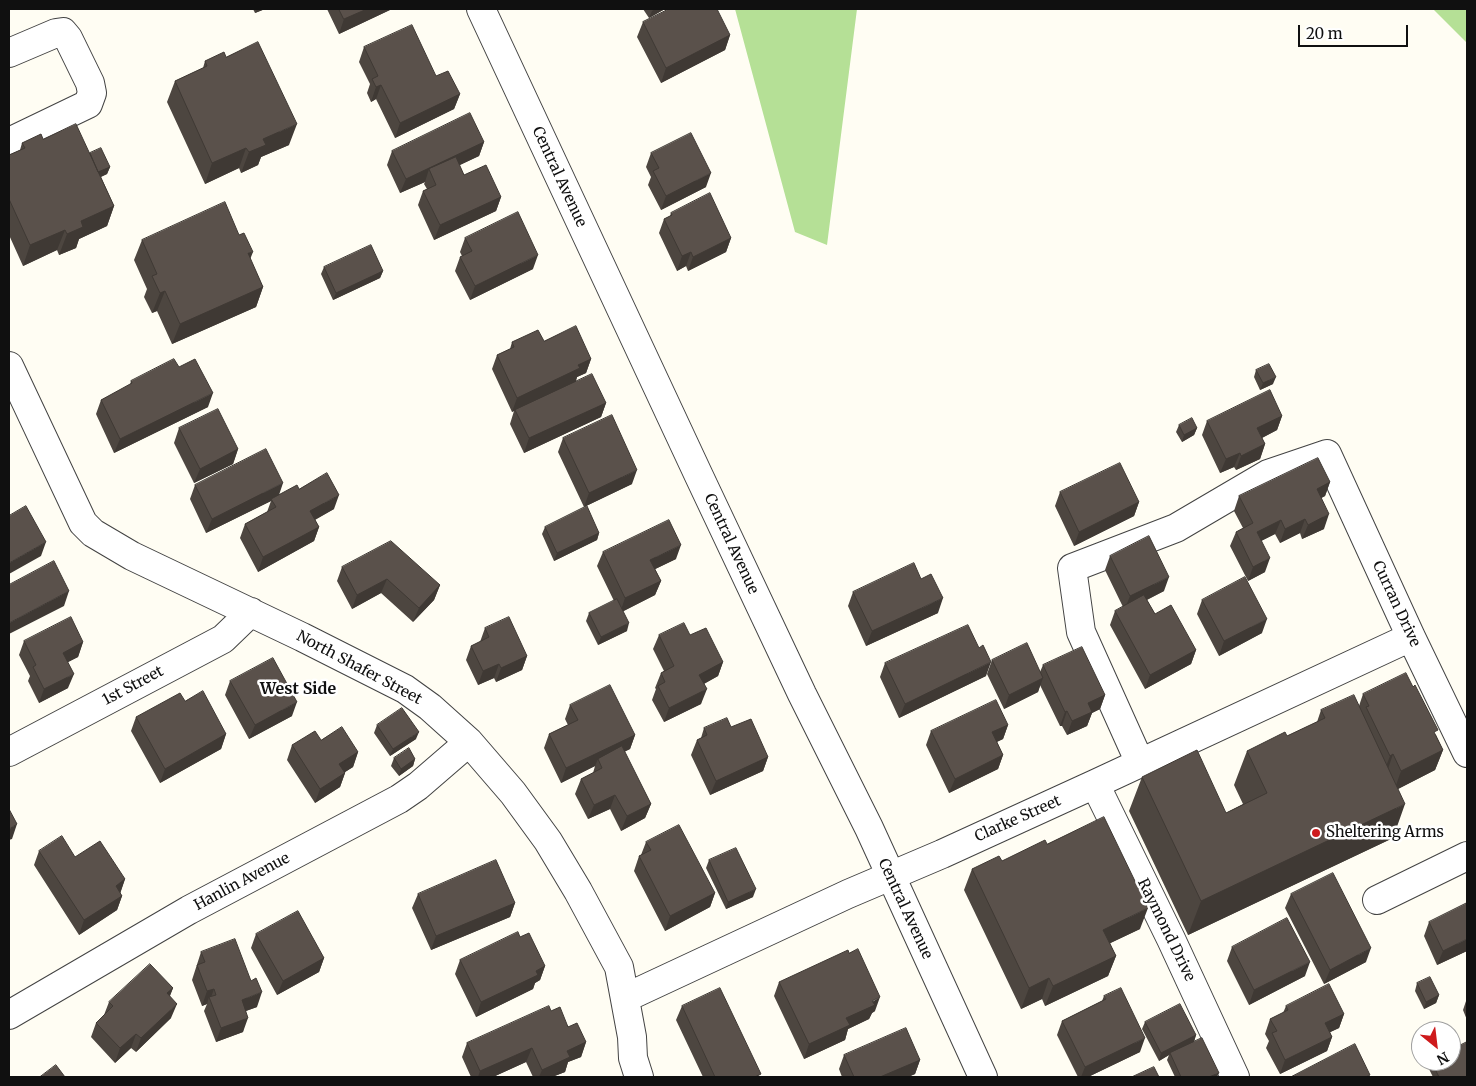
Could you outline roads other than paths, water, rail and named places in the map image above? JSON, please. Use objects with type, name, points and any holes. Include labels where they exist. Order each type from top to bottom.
[{"type":"street","name":"Central Avenue","points":[[481,9],[687,451],[890,876],[983,1077]]},
{"type":"street","points":[[9,53],[56,33],[63,32],[68,38],[86,75],[92,93],[88,104],[9,142]]},
{"type":"street","name":"North Shafer Street","points":[[9,366],[83,523],[93,533],[132,556],[251,612],[405,689],[430,707],[469,742],[513,793],[548,840],[619,968],[632,1037],[632,1058],[639,1077]]},
{"type":"street","name":"Curran Drive","points":[[1140,763],[1081,632],[1072,568],[1176,528],[1268,474],[1328,454],[1411,637],[1467,753]]},
{"type":"street","name":"1st Street","points":[[9,752],[223,639],[251,612]]},
{"type":"street","name":"Clarke Street","points":[[625,998],[1095,784],[1411,637]]},
{"type":"street","name":"Hanlin Avenue","points":[[9,1015],[189,910],[398,799],[418,786],[469,742]]},
{"type":"street","name":"Raymond Drive","points":[[1095,784],[1171,939],[1235,1077]]},
{"type":"street","points":[[1377,900],[1467,856]]},
{"type":"place","name":"Sheltering Arms","points":[[1316,833]]},
{"type":"district","name":"West Side","points":[[298,689]]}]
